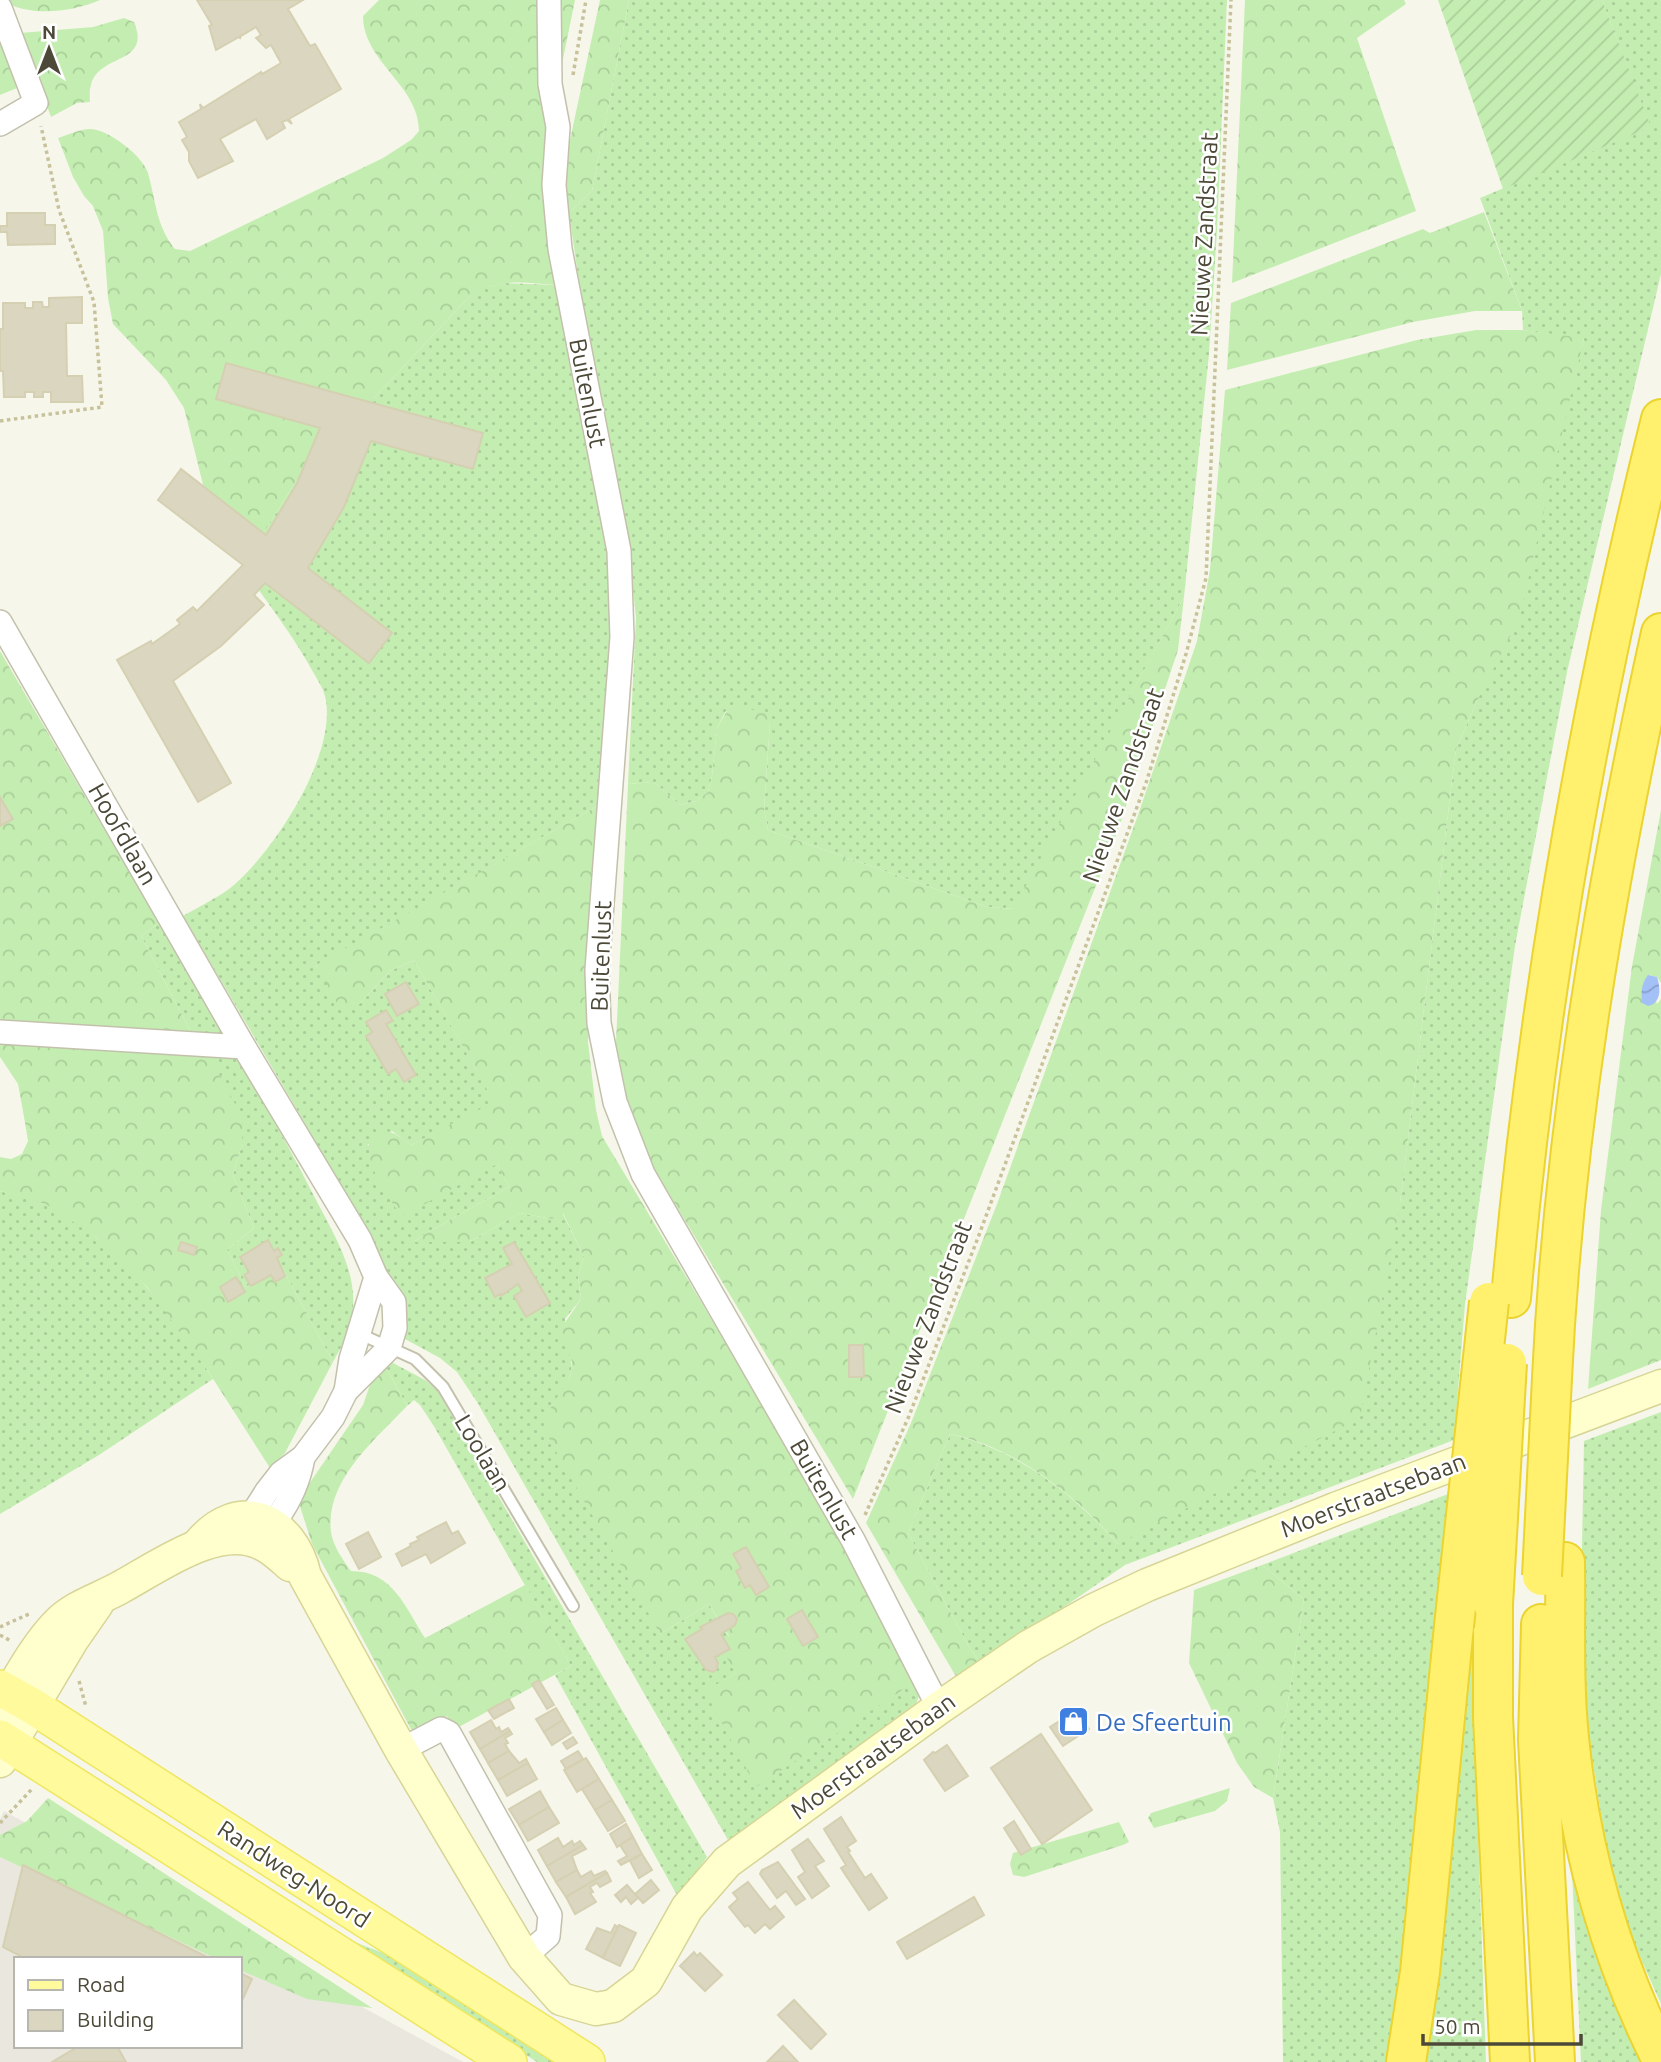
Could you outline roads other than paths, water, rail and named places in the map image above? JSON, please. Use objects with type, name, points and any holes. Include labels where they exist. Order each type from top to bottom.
[{"type":"highway","points":[[1406,2062],[1420,1972],[1454,1626],[1500,1300],[1518,1217],[1552,954],[1615,610],[1661,419]]},
{"type":"highway","points":[[1661,633],[1638,738],[1598,954],[1556,1289],[1552,1378],[1554,1569],[1576,1798],[1608,1933],[1629,1988],[1661,2058]]},
{"type":"highway","points":[[1500,1300],[1493,1717],[1510,2062]]},
{"type":"highway","points":[[1554,1569],[1538,1740],[1555,2062]]},
{"type":"main road","name":"Randweg-Noord","points":[[11,1699],[72,1731],[587,2062]]},
{"type":"main road","name":"Randweg-Noord","points":[[3,1747],[509,2062]]},
{"type":"street","name":"Buitenlust","points":[[549,0],[550,84],[558,127],[554,185],[560,249],[619,551],[622,637],[597,970],[599,1023],[615,1102],[643,1174],[853,1539],[939,1708]]},
{"type":"street","points":[[0,8],[36,103],[0,124]]},
{"type":"street","name":"Hoofdlaan","points":[[0,622],[244,1047],[360,1240],[376,1277],[394,1302],[396,1328],[389,1348]]},
{"type":"street","points":[[0,1032],[244,1047]]},
{"type":"street","points":[[3,1747],[11,1699],[54,1626],[69,1613],[102,1598],[198,1545],[237,1539],[261,1528],[255,1510],[281,1473],[303,1457],[333,1417],[346,1391],[351,1359],[376,1277]]},
{"type":"street","points":[[346,1391],[389,1348]]},
{"type":"street","name":"Moerstraatsebaan","points":[[261,1528],[276,1552],[305,1576],[401,1750],[524,1957],[561,1999],[596,2009],[613,2006],[646,1981],[687,1908],[727,1862],[1028,1647],[1094,1610],[1147,1585],[1335,1509],[1661,1386]]},
{"type":"street","points":[[401,1750],[441,1729],[449,1733],[550,1915],[548,1936],[524,1957]]},
{"type":"lane","name":"Loolaan","points":[[360,1334],[415,1359],[443,1387],[573,1606]]},
{"type":"water","points":[[1648,975],[1657,977],[1659,991],[1658,999],[1648,1006],[1642,1003],[1642,995]]},
{"type":"place","name":"De Sfeertuin","points":[[1073,1722]]}]
